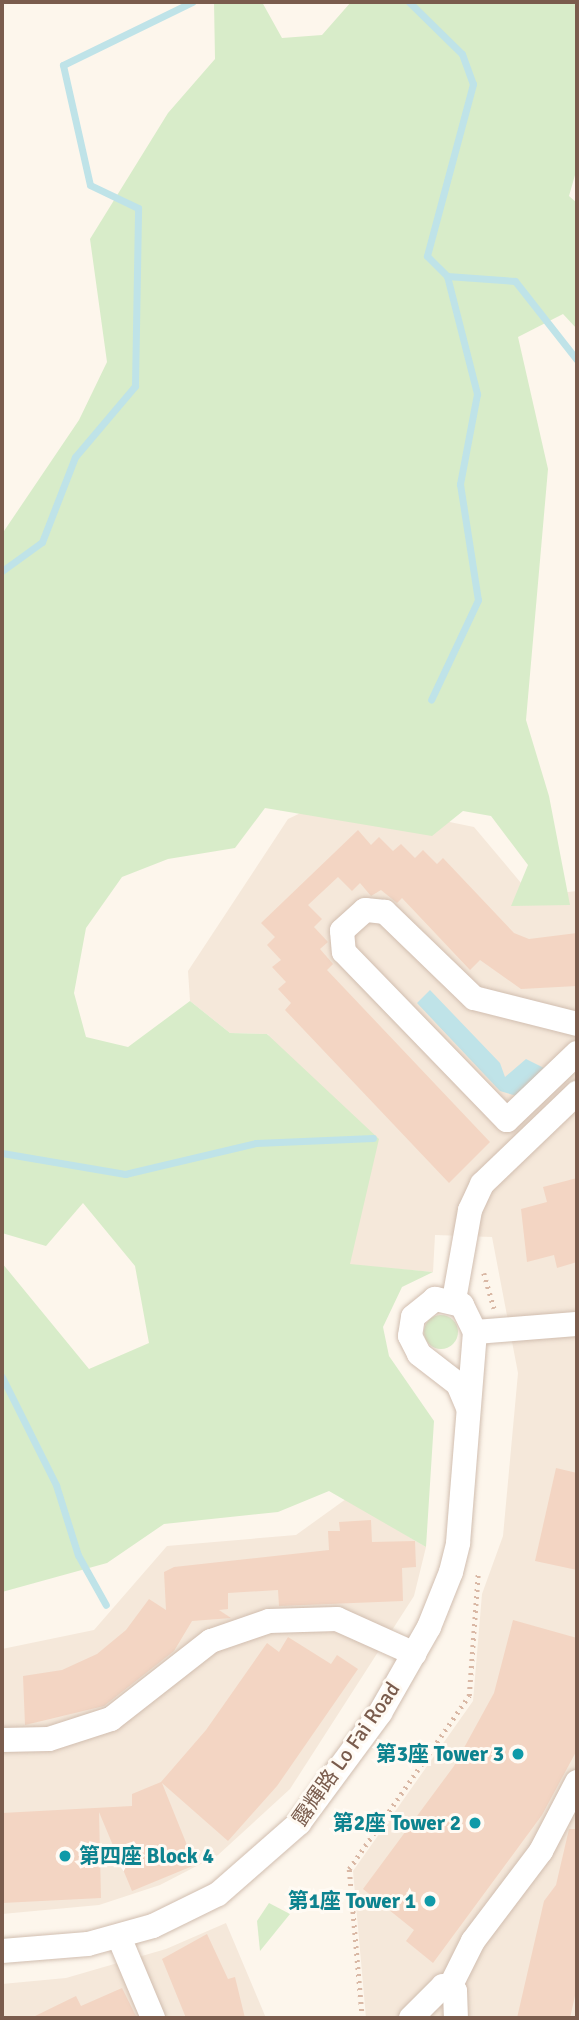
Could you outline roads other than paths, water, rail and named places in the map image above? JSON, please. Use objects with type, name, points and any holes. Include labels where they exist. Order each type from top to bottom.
[{"type":"street","points":[[577,1024],[474,998],[386,912],[365,910],[342,931],[344,952],[507,1120],[577,1053]]},
{"type":"street","points":[[454,1300],[470,1210],[482,1184],[577,1093]]},
{"type":"street","points":[[468,1407],[458,1384],[419,1354],[410,1336],[418,1309],[435,1299],[454,1300],[467,1310],[475,1332],[577,1324]]},
{"type":"street","name":"露輝路 Lo Fai Road","points":[[2,1951],[119,1937],[218,1894],[274,1850],[341,1769],[415,1654],[458,1543],[475,1332]]},
{"type":"street","points":[[2,1740],[49,1739],[101,1724],[130,1708],[211,1642],[269,1621],[337,1619],[415,1654]]},
{"type":"street","points":[[411,2018],[427,1996],[450,1987],[474,1941],[541,1851],[577,1782]]},
{"type":"street","points":[[119,1937],[153,2018]]},
{"type":"street","points":[[450,1987],[458,1998],[457,2018]]},
{"type":"water","points":[[430,990],[500,1063],[505,1077],[526,1059],[546,1069],[520,1097],[500,1091],[417,1003]]},
{"type":"waterway","points":[[2,571],[42,542],[75,457],[135,386],[138,208],[90,185],[63,65],[192,2]]},
{"type":"waterway","points":[[409,2],[462,54],[473,84],[427,256],[447,276],[477,394],[460,484],[478,600],[431,700]]},
{"type":"waterway","points":[[447,276],[515,281],[577,360]]},
{"type":"waterway","points":[[2,1153],[125,1174],[256,1143],[373,1138]]},
{"type":"waterway","points":[[2,1377],[56,1485],[78,1555],[106,1605]]},
{"type":"place","name":"第3座 Tower 3","points":[[518,1754]]},
{"type":"place","name":"第2座 Tower 2","points":[[475,1823]]},
{"type":"place","name":"第四座 Block 4","points":[[65,1856]]},
{"type":"place","name":"第1座 Tower 1","points":[[430,1901]]}]
